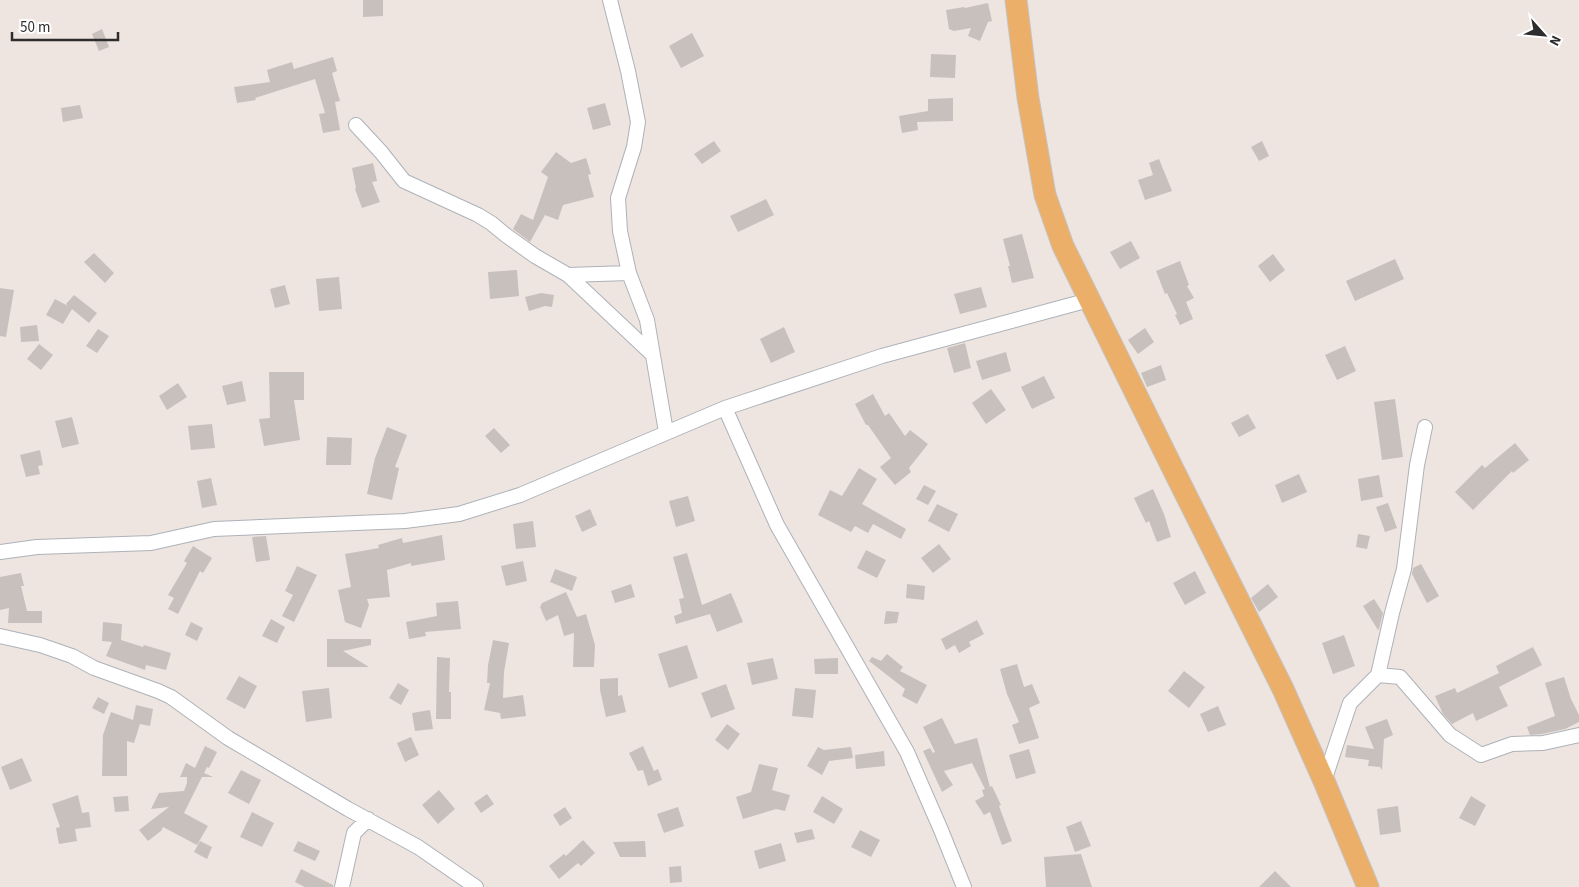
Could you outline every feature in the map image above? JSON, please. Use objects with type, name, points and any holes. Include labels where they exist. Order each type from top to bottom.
[{"type":"main road","points":[[1016,0],[1028,98],[1045,195],[1063,246],[1283,689],[1368,887]]},
{"type":"street","points":[[610,0],[628,71],[638,122],[634,147],[618,198],[620,231],[629,273],[648,320],[666,432]]},
{"type":"street","points":[[356,125],[404,181],[478,215],[535,256],[568,275],[653,354]]},
{"type":"street","points":[[568,275],[629,273]]},
{"type":"street","points":[[0,552],[37,547],[151,543],[214,528],[405,521],[459,514],[520,495],[725,408],[882,356],[1089,300]]},
{"type":"street","points":[[725,408],[777,525],[907,752],[964,887]]},
{"type":"street","points":[[1324,781],[1350,703],[1378,675],[1404,569],[1417,465],[1425,427]]},
{"type":"street","points":[[0,636],[40,645],[72,656],[94,668],[171,697],[228,738],[418,847],[476,887]]},
{"type":"street","points":[[1378,675],[1400,677],[1450,735],[1481,755],[1512,744],[1543,743],[1579,735]]},
{"type":"street","points":[[342,887],[354,833],[368,819]]},
{"type":"building","points":[[363,0],[383,0],[383,16],[363,17]]},
{"type":"building","points":[[988,3],[992,21],[988,22],[980,41],[968,36],[971,28],[954,31],[949,29],[946,10]]},
{"type":"building","points":[[102,29],[109,47],[99,51],[92,34]]},
{"type":"building","points":[[692,33],[704,56],[681,68],[669,46]]},
{"type":"building","points":[[931,54],[956,55],[955,78],[930,77]]},
{"type":"building","points":[[333,57],[337,71],[332,73],[340,101],[335,102],[340,130],[323,133],[319,114],[325,113],[315,79],[255,98],[256,100],[237,103],[234,87],[270,82],[267,70],[292,62],[294,69]]},
{"type":"building","points":[[953,98],[953,121],[917,122],[918,130],[902,133],[899,116],[928,111],[928,99]]},
{"type":"building","points":[[605,103],[611,125],[593,130],[587,108]]},
{"type":"building","points":[[80,105],[83,118],[63,122],[61,108]]},
{"type":"building","points":[[714,141],[721,151],[702,164],[694,154]]},
{"type":"building","points":[[1262,141],[1269,156],[1259,161],[1251,147]]},
{"type":"building","points":[[556,152],[571,163],[586,158],[591,174],[588,175],[594,197],[563,205],[558,220],[545,215],[530,242],[513,229],[521,214],[533,220],[548,177],[541,172]]},
{"type":"building","points":[[1159,159],[1172,191],[1145,200],[1138,180],[1153,175],[1149,163]]},
{"type":"building","points":[[373,163],[377,181],[372,182],[380,202],[362,208],[355,189],[352,168]]},
{"type":"building","points":[[766,199],[774,215],[738,232],[730,216]]},
{"type":"building","points":[[1022,234],[1034,278],[1012,283],[1003,239]]},
{"type":"building","points":[[1131,241],[1140,258],[1120,269],[1110,252]]},
{"type":"building","points":[[94,253],[114,273],[105,283],[84,262]]},
{"type":"building","points":[[1273,254],[1285,270],[1270,282],[1258,266]]},
{"type":"building","points":[[1395,259],[1404,279],[1355,301],[1346,281]]},
{"type":"building","points":[[1180,261],[1189,285],[1187,286],[1194,298],[1186,302],[1193,319],[1180,325],[1175,315],[1177,314],[1167,293],[1165,294],[1156,271]]},
{"type":"building","points":[[517,270],[519,296],[490,299],[488,272]]},
{"type":"building","points":[[339,277],[342,309],[319,311],[316,279]]},
{"type":"building","points":[[285,285],[290,304],[275,308],[270,289]]},
{"type":"building","points":[[981,287],[987,307],[960,314],[954,294]]},
{"type":"building","points":[[0,288],[14,290],[6,337],[0,336]]},
{"type":"building","points":[[541,293],[554,295],[552,307],[545,306],[529,311],[525,297]]},
{"type":"building","points":[[74,295],[97,313],[89,323],[72,309],[63,324],[46,315],[55,299],[68,306],[66,304]]},
{"type":"building","points":[[37,325],[39,341],[21,342],[20,327]]},
{"type":"building","points":[[784,327],[795,352],[771,363],[760,339]]},
{"type":"building","points":[[1145,328],[1154,342],[1138,354],[1128,340]]},
{"type":"building","points":[[98,329],[109,336],[97,353],[86,346]]},
{"type":"building","points":[[965,343],[971,368],[954,373],[947,348]]},
{"type":"building","points":[[39,344],[53,355],[41,370],[27,359]]},
{"type":"building","points":[[1345,346],[1356,371],[1337,380],[1325,355]]},
{"type":"building","points":[[1006,352],[1011,371],[982,380],[976,361]]},
{"type":"building","points":[[1161,365],[1166,380],[1147,387],[1141,373]]},
{"type":"building","points":[[269,372],[304,372],[304,400],[294,400],[300,440],[264,446],[259,419],[270,418]]},
{"type":"building","points":[[1044,376],[1055,398],[1032,409],[1021,387]]},
{"type":"building","points":[[242,381],[246,401],[227,405],[222,386]]},
{"type":"building","points":[[178,383],[187,397],[167,410],[159,396]]},
{"type":"building","points":[[991,389],[1006,410],[986,424],[972,403]]},
{"type":"building","points":[[873,394],[885,416],[889,413],[905,436],[910,430],[928,444],[909,468],[911,472],[895,485],[880,467],[891,458],[868,425],[866,425],[855,404]]},
{"type":"building","points":[[1395,399],[1403,457],[1382,460],[1374,402]]},
{"type":"building","points":[[1248,414],[1256,428],[1239,437],[1231,423]]},
{"type":"building","points":[[72,417],[79,444],[62,448],[55,421]]},
{"type":"building","points":[[212,424],[215,448],[191,450],[188,426]]},
{"type":"building","points":[[387,427],[407,435],[395,467],[399,468],[392,500],[367,494],[375,458]]},
{"type":"building","points":[[494,428],[510,445],[501,453],[485,436]]},
{"type":"building","points":[[327,437],[352,438],[351,465],[326,465]]},
{"type":"building","points":[[1515,443],[1529,460],[1513,473],[1512,471],[1473,510],[1455,492],[1482,465],[1485,468]]},
{"type":"building","points":[[40,450],[43,465],[38,466],[40,474],[26,477],[20,455]]},
{"type":"building","points":[[859,468],[877,479],[862,504],[906,529],[901,539],[873,524],[868,533],[855,526],[851,532],[818,515],[830,490],[842,496]]},
{"type":"building","points":[[1299,474],[1307,492],[1282,503],[1275,485]]},
{"type":"building","points":[[1379,475],[1383,497],[1361,501],[1358,479]]},
{"type":"building","points":[[211,478],[217,505],[202,508],[197,481]]},
{"type":"building","points":[[924,485],[936,491],[928,505],[916,499]]},
{"type":"building","points":[[1153,489],[1164,514],[1171,537],[1157,542],[1149,521],[1146,523],[1134,498]]},
{"type":"building","points":[[688,496],[695,521],[676,527],[669,501]]},
{"type":"building","points":[[1388,503],[1397,528],[1385,532],[1376,507]]},
{"type":"building","points":[[937,504],[958,514],[949,532],[928,521]]},
{"type":"building","points":[[590,509],[597,525],[582,532],[575,516]]},
{"type":"building","points":[[533,521],[536,547],[516,549],[513,524]]},
{"type":"building","points":[[1358,534],[1370,536],[1367,549],[1356,547]]},
{"type":"building","points":[[442,535],[445,560],[411,566],[411,563],[387,570],[390,597],[367,599],[369,605],[361,628],[345,622],[338,590],[351,587],[345,554],[379,548],[378,545],[402,538],[403,543]]},
{"type":"building","points":[[266,536],[270,560],[256,562],[252,537]]},
{"type":"building","points":[[939,544],[951,559],[933,573],[921,558]]},
{"type":"building","points":[[193,546],[212,558],[203,573],[200,571],[178,614],[168,609],[174,598],[168,595],[187,563],[184,561]]},
{"type":"building","points":[[866,550],[886,560],[877,578],[857,568]]},
{"type":"building","points":[[687,553],[702,605],[731,593],[743,622],[717,632],[710,614],[676,624],[674,616],[682,613],[679,599],[684,598],[673,557]]},
{"type":"building","points":[[523,561],[527,581],[506,586],[501,566]]},
{"type":"building","points":[[1421,564],[1439,596],[1427,603],[1412,574],[1413,568]]},
{"type":"building","points":[[297,566],[317,575],[294,622],[282,616],[293,595],[285,591]]},
{"type":"building","points":[[555,569],[577,577],[572,591],[550,582]]},
{"type":"building","points":[[1195,571],[1206,593],[1185,605],[1173,583]]},
{"type":"building","points":[[21,573],[24,586],[21,586],[27,611],[42,611],[42,623],[8,623],[9,608],[0,610],[0,577]]},
{"type":"building","points":[[631,584],[635,597],[615,603],[611,591]]},
{"type":"building","points":[[907,584],[925,586],[924,600],[906,598]]},
{"type":"building","points":[[1268,584],[1278,597],[1259,612],[1251,598]]},
{"type":"building","points":[[566,592],[577,617],[586,614],[595,645],[594,667],[573,667],[574,633],[564,636],[558,615],[546,621],[540,607],[542,603]]},
{"type":"building","points":[[1374,599],[1383,613],[1378,630],[1363,606]]},
{"type":"building","points":[[458,601],[461,629],[425,632],[426,636],[409,639],[406,622],[437,616],[436,603]]},
{"type":"building","points":[[886,611],[899,612],[897,623],[884,624]]},
{"type":"building","points":[[271,619],[285,627],[277,643],[262,636]]},
{"type":"building","points":[[977,620],[984,634],[969,642],[971,646],[959,653],[955,645],[946,650],[941,639]]},
{"type":"building","points":[[103,622],[122,624],[121,640],[171,653],[166,670],[146,665],[145,670],[106,656],[112,642],[102,641]]},
{"type":"building","points":[[191,622],[203,628],[197,641],[185,635]]},
{"type":"building","points":[[1344,635],[1355,666],[1333,674],[1322,643]]},
{"type":"building","points":[[327,639],[371,639],[371,645],[343,651],[369,667],[327,667]]},
{"type":"building","points":[[493,640],[509,643],[504,672],[503,698],[523,695],[526,716],[501,719],[500,713],[484,710],[490,683],[487,683],[488,665]]},
{"type":"building","points":[[687,645],[698,678],[669,688],[658,654]]},
{"type":"building","points":[[1533,647],[1542,665],[1499,687],[1508,706],[1476,721],[1473,713],[1452,724],[1443,714],[1435,696],[1455,688],[1457,693],[1499,673],[1496,666]]},
{"type":"building","points":[[887,654],[903,667],[900,671],[927,685],[917,704],[902,696],[905,689],[869,661],[872,657],[881,661]]},
{"type":"building","points":[[437,657],[450,658],[449,692],[451,692],[451,719],[436,719]]},
{"type":"building","points":[[773,658],[778,679],[752,685],[747,663]]},
{"type":"building","points":[[838,658],[838,674],[815,674],[814,659]]},
{"type":"building","points":[[1017,664],[1024,687],[1032,684],[1040,703],[1029,708],[1039,738],[1019,744],[1012,725],[1019,722],[1007,694],[1000,669]]},
{"type":"building","points":[[1184,671],[1205,687],[1189,708],[1168,691]]},
{"type":"building","points":[[239,676],[257,686],[245,709],[226,699]]},
{"type":"building","points":[[1564,677],[1571,699],[1579,715],[1579,722],[1565,729],[1530,735],[1527,727],[1555,716],[1545,683]]},
{"type":"building","points":[[618,678],[618,696],[622,695],[626,712],[606,717],[600,690],[600,679]]},
{"type":"building","points":[[398,683],[409,690],[401,705],[389,698]]},
{"type":"building","points":[[726,684],[735,709],[711,718],[701,693]]},
{"type":"building","points":[[329,688],[332,718],[306,722],[302,691]]},
{"type":"building","points":[[795,688],[816,690],[813,718],[792,716]]},
{"type":"building","points":[[98,697],[109,703],[104,714],[92,708]]},
{"type":"building","points":[[136,705],[153,709],[150,726],[140,724],[134,743],[127,741],[127,776],[102,776],[103,735],[111,712],[133,720]]},
{"type":"building","points":[[1218,706],[1226,725],[1208,732],[1200,714]]},
{"type":"building","points":[[430,710],[433,729],[415,731],[412,713]]},
{"type":"building","points":[[942,718],[955,744],[977,738],[990,787],[992,786],[1001,805],[999,806],[1012,841],[1002,845],[990,812],[984,815],[975,801],[984,796],[982,790],[985,789],[972,763],[944,771],[953,785],[942,792],[923,751],[930,748],[933,753],[935,752],[923,727]]},
{"type":"building","points":[[1387,719],[1393,735],[1384,739],[1382,770],[1380,767],[1368,766],[1369,760],[1345,757],[1347,745],[1374,749],[1365,727]]},
{"type":"building","points":[[727,724],[740,734],[728,750],[715,740]]},
{"type":"building","points":[[411,737],[419,755],[405,762],[397,743]]},
{"type":"building","points":[[205,746],[217,752],[209,768],[207,767],[204,773],[213,777],[202,777],[184,813],[208,826],[197,845],[163,827],[161,831],[148,841],[139,830],[169,807],[151,809],[159,793],[184,791],[187,777],[180,777],[186,763],[195,768]]},
{"type":"building","points":[[643,746],[654,771],[658,769],[662,780],[648,786],[643,770],[638,771],[629,753]]},
{"type":"building","points":[[818,747],[824,750],[851,747],[853,758],[829,761],[822,775],[807,766]]},
{"type":"building","points":[[1029,749],[1036,773],[1016,779],[1009,755]]},
{"type":"building","points":[[884,751],[885,766],[856,769],[855,755]]},
{"type":"building","points":[[22,758],[32,781],[10,790],[1,767]]},
{"type":"building","points":[[759,764],[778,768],[772,790],[790,795],[785,811],[776,809],[743,819],[736,797],[751,792]]},
{"type":"building","points":[[241,770],[261,780],[249,804],[228,793]]},
{"type":"building","points":[[439,790],[455,809],[438,824],[422,805]]},
{"type":"building","points":[[487,794],[494,804],[481,813],[474,803]]},
{"type":"building","points":[[78,795],[82,813],[89,812],[91,827],[75,829],[77,841],[59,844],[56,828],[60,827],[52,804]]},
{"type":"building","points":[[128,796],[129,811],[115,812],[113,797]]},
{"type":"building","points":[[822,796],[843,809],[834,824],[813,812]]},
{"type":"building","points":[[1471,796],[1486,805],[1475,826],[1459,818]]},
{"type":"building","points":[[1398,806],[1401,832],[1380,835],[1377,809]]},
{"type":"building","points":[[565,807],[572,818],[560,826],[553,815]]},
{"type":"building","points":[[678,807],[684,826],[664,833],[657,814]]},
{"type":"building","points":[[252,812],[274,823],[262,847],[240,837]]},
{"type":"building","points":[[1081,821],[1091,846],[1075,852],[1066,827]]},
{"type":"building","points":[[812,829],[815,839],[797,843],[794,833]]},
{"type":"building","points":[[860,830],[880,840],[871,857],[851,847]]},
{"type":"building","points":[[583,840],[595,853],[581,866],[578,863],[559,879],[549,866],[564,854],[566,856]]},
{"type":"building","points":[[200,841],[212,847],[207,859],[194,852]]},
{"type":"building","points":[[298,841],[320,851],[315,861],[293,851]]},
{"type":"building","points":[[645,841],[646,857],[620,857],[613,842]]},
{"type":"building","points":[[781,843],[786,861],[759,869],[754,851]]},
{"type":"building","points":[[1081,854],[1092,887],[1046,887],[1044,857]]},
{"type":"building","points":[[681,866],[682,882],[670,883],[669,867]]},
{"type":"building","points":[[301,869],[333,885],[333,887],[305,887],[295,882]]},
{"type":"building","points":[[1275,871],[1291,887],[1259,887]]}]
